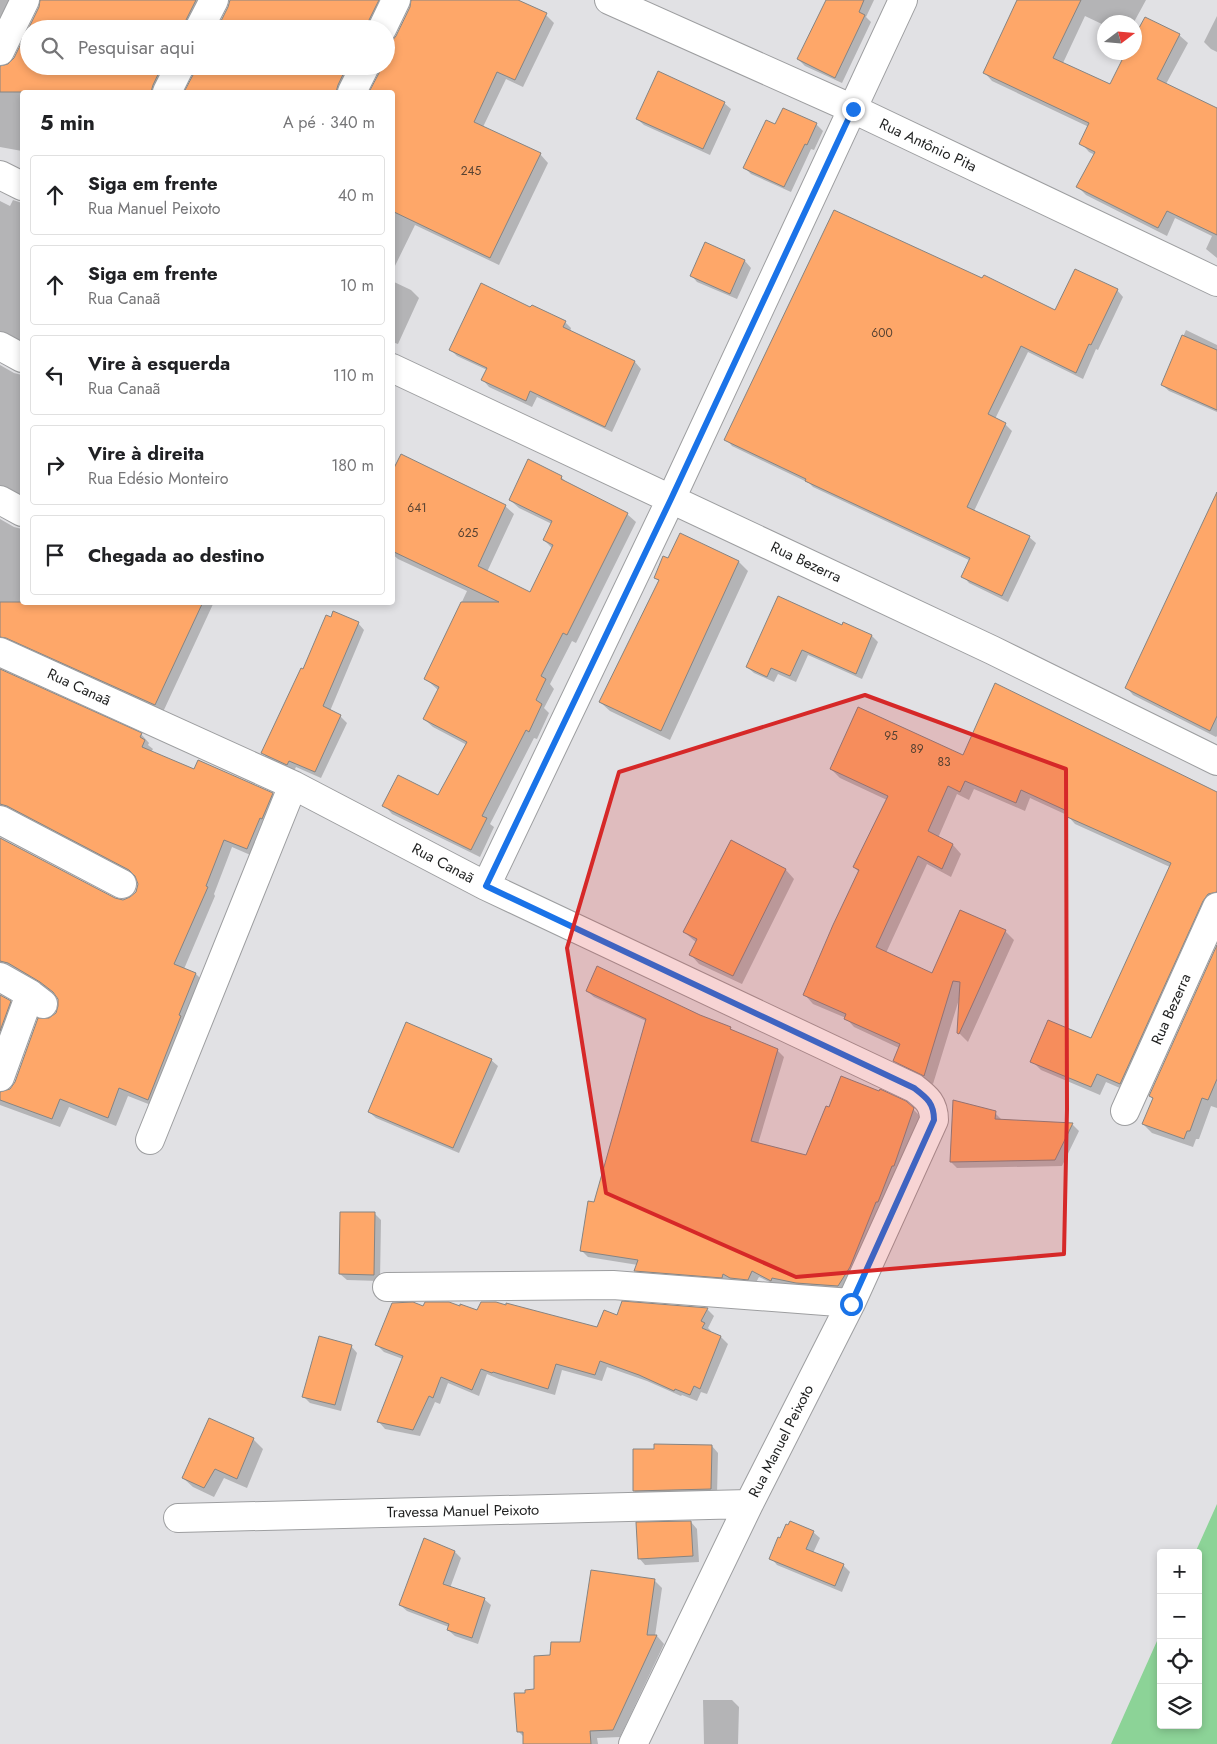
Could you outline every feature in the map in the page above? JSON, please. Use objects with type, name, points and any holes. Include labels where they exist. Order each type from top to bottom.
[{"type":"street","points":[[0,51],[25,0]]},
{"type":"street","points":[[204,20],[214,0]]},
{"type":"street","points":[[386,20],[396,0]]},
{"type":"street","name":"Rua Antônio Pita","points":[[609,0],[853,109],[1217,282]]},
{"type":"street","points":[[486,886],[671,499],[903,0]]},
{"type":"street","points":[[168,90],[176,75]]},
{"type":"street","points":[[353,90],[360,75]]},
{"type":"street","points":[[0,175],[20,185]]},
{"type":"street","points":[[0,346],[20,357]]},
{"type":"street","name":"Rua Bezerra","points":[[395,369],[992,650],[1217,761]]},
{"type":"street","points":[[0,500],[20,511]]},
{"type":"street","name":"Rua Canaã","points":[[0,652],[293,785],[486,886],[914,1088],[930,1101],[934,1110],[934,1120],[926,1138]]},
{"type":"street","points":[[150,1140],[293,785]]},
{"type":"street","points":[[0,820],[122,884]]},
{"type":"street","name":"Rua Bezerra","points":[[1125,1111],[1217,907]]},
{"type":"street","points":[[0,977],[37,999],[0,1077]]},
{"type":"street","name":"Rua Manuel Peixoto","points":[[633,1744],[749,1504],[851,1304],[926,1138]]},
{"type":"street","points":[[387,1287],[613,1285],[851,1304]]},
{"type":"street","name":"Travessa Manuel Peixoto","points":[[178,1518],[749,1504]]},
{"type":"highlighted area","points":[[865,695],[1066,769],[1067,1109],[1064,1254],[796,1277],[606,1193],[567,948],[619,772]]},
{"type":"green space","points":[[1217,1504],[1217,1744],[1111,1744],[1157,1641],[1157,1729],[1202,1729],[1202,1549],[1197,1549]]},
{"type":"building","points":[[40,0],[196,0],[186,20],[33,20]]},
{"type":"building","points":[[230,0],[379,0],[369,20],[222,20]]},
{"type":"building","points":[[411,0],[518,0],[547,13],[515,80],[497,72],[474,122],[541,153],[490,258],[395,212],[395,90],[370,90],[378,75],[395,75],[395,37],[410,7]]},
{"type":"building","points":[[826,0],[864,0],[859,12],[865,15],[835,78],[797,59]]},
{"type":"building","points":[[1017,0],[1081,0],[1053,58],[1110,84],[1122,60],[1142,60],[1142,22],[1145,17],[1180,34],[1157,79],[1217,108],[1217,235],[1167,211],[1158,228],[1076,187],[1095,152],[1079,144],[1089,123],[983,73]]},
{"type":"building","points":[[20,46],[20,75],[158,75],[152,90],[20,90],[20,92],[0,92],[0,66],[8,64],[14,58]]},
{"type":"building","points":[[658,71],[725,102],[703,149],[636,119]]},
{"type":"building","points":[[193,75],[343,75],[337,90],[185,90]]},
{"type":"building","points":[[783,108],[817,123],[784,187],[743,168],[766,120],[775,124]]},
{"type":"building","points":[[834,210],[982,278],[984,275],[1055,310],[1075,269],[1118,289],[1076,373],[1021,346],[988,414],[1006,423],[967,507],[1030,536],[1002,596],[961,577],[970,558],[805,481],[806,479],[724,440]]},
{"type":"building","points":[[705,242],[745,260],[730,294],[690,276]]},
{"type":"building","points":[[481,283],[530,307],[532,305],[566,321],[563,327],[635,361],[605,427],[530,391],[526,401],[481,380],[487,368],[449,350]]},
{"type":"building","points":[[1182,335],[1217,350],[1217,410],[1161,385]]},
{"type":"building","points":[[401,454],[506,505],[478,566],[530,592],[553,545],[543,540],[552,521],[509,500],[528,459],[562,476],[561,479],[628,513],[567,635],[563,633],[541,676],[546,679],[536,700],[542,704],[529,732],[526,730],[482,816],[487,818],[471,850],[382,806],[398,775],[438,795],[467,742],[423,719],[439,687],[424,679],[461,602],[499,602],[395,552],[395,466]]},
{"type":"building","points":[[1217,492],[1217,716],[1210,731],[1125,688]]},
{"type":"building","points":[[680,533],[739,561],[661,731],[599,702],[659,580],[654,578],[663,556],[668,558]]},
{"type":"building","points":[[778,596],[842,625],[843,622],[872,635],[856,674],[802,650],[790,676],[771,668],[767,677],[746,667]]},
{"type":"building","points":[[0,602],[20,602],[20,605],[202,605],[155,705],[0,637]]},
{"type":"building","points":[[333,611],[359,622],[323,706],[341,715],[315,772],[289,761],[287,765],[261,753],[301,668],[303,669],[326,615],[331,617]]},
{"type":"building","points":[[0,669],[142,733],[140,737],[145,740],[142,747],[194,769],[198,760],[273,793],[247,849],[224,840],[206,886],[208,887],[174,964],[196,973],[148,1100],[119,1088],[108,1118],[60,1099],[52,1119],[0,1100],[0,1092],[10,1089],[15,1082],[38,1018],[49,1018],[56,1013],[58,999],[53,992],[40,982],[8,963],[0,961],[0,838],[115,898],[123,900],[130,897],[136,892],[138,884],[135,876],[129,870],[0,804]]},
{"type":"building","points":[[995,683],[1217,792],[1217,892],[1208,894],[1203,901],[1120,1084],[1097,1074],[1091,1087],[1030,1062],[1048,1020],[1091,1038],[1171,863],[1065,816],[1067,811],[1021,790],[1016,803],[965,781],[960,792],[948,786],[928,831],[953,844],[942,869],[918,856],[876,947],[932,973],[960,910],[1006,930],[959,1034],[957,1033],[960,982],[953,981],[924,1076],[893,1061],[900,1044],[844,1019],[846,1014],[803,995],[859,870],[853,867],[888,796],[830,769],[858,707],[963,755]]},
{"type":"building","points":[[731,840],[786,869],[733,976],[689,955],[697,939],[683,932]]},
{"type":"building","points":[[1217,945],[1217,1079],[1208,1100],[1202,1098],[1190,1131],[1187,1131],[1184,1139],[1142,1124],[1153,1098],[1149,1096]]},
{"type":"building","points":[[597,966],[700,1015],[731,1027],[730,1029],[778,1049],[751,1141],[806,1155],[826,1106],[829,1107],[841,1076],[879,1091],[880,1089],[906,1101],[914,1108],[894,1166],[892,1166],[878,1202],[876,1202],[850,1267],[838,1286],[796,1283],[772,1278],[771,1281],[752,1271],[748,1280],[730,1278],[723,1274],[722,1278],[634,1271],[638,1260],[580,1251],[588,1201],[594,1202],[646,1019],[586,991]]},
{"type":"building","points":[[0,995],[11,1001],[0,1031]]},
{"type":"building","points":[[406,1022],[492,1059],[453,1148],[368,1112]]},
{"type":"building","points":[[953,1100],[996,1111],[995,1119],[1073,1123],[1055,1160],[950,1162]]},
{"type":"building","points":[[340,1212],[375,1212],[374,1275],[339,1274]]},
{"type":"building","points":[[622,1301],[708,1308],[701,1321],[705,1323],[702,1328],[721,1336],[700,1389],[694,1386],[690,1395],[675,1389],[674,1391],[639,1375],[600,1361],[595,1375],[556,1364],[548,1389],[481,1369],[472,1390],[441,1377],[433,1398],[429,1396],[413,1430],[377,1422],[403,1356],[375,1345],[392,1303],[413,1302],[423,1306],[425,1302],[449,1302],[477,1310],[481,1302],[496,1302],[506,1305],[506,1303],[597,1327],[604,1310],[617,1315]]},
{"type":"building","points":[[319,1336],[352,1345],[335,1405],[302,1397]]},
{"type":"building","points":[[209,1418],[254,1438],[237,1479],[215,1469],[204,1488],[182,1478]]},
{"type":"building","points":[[654,1444],[712,1445],[711,1489],[633,1491],[633,1449],[654,1449]]},
{"type":"building","points":[[691,1521],[693,1556],[638,1559],[636,1522]]},
{"type":"building","points":[[790,1521],[814,1531],[806,1549],[844,1564],[835,1586],[769,1559],[778,1537],[780,1538],[786,1524],[788,1525]]},
{"type":"building","points":[[424,1538],[455,1551],[443,1584],[485,1598],[472,1638],[447,1630],[449,1624],[399,1605]]},
{"type":"building","points":[[591,1570],[655,1579],[647,1635],[657,1635],[613,1730],[590,1731],[591,1744],[523,1744],[523,1732],[517,1732],[514,1693],[525,1693],[525,1690],[534,1689],[534,1656],[550,1655],[551,1642],[580,1642]]},
{"type":"route","points":[[851,1304],[934,1120],[934,1110],[930,1101],[914,1088],[486,886],[671,499],[853,109]]}]
